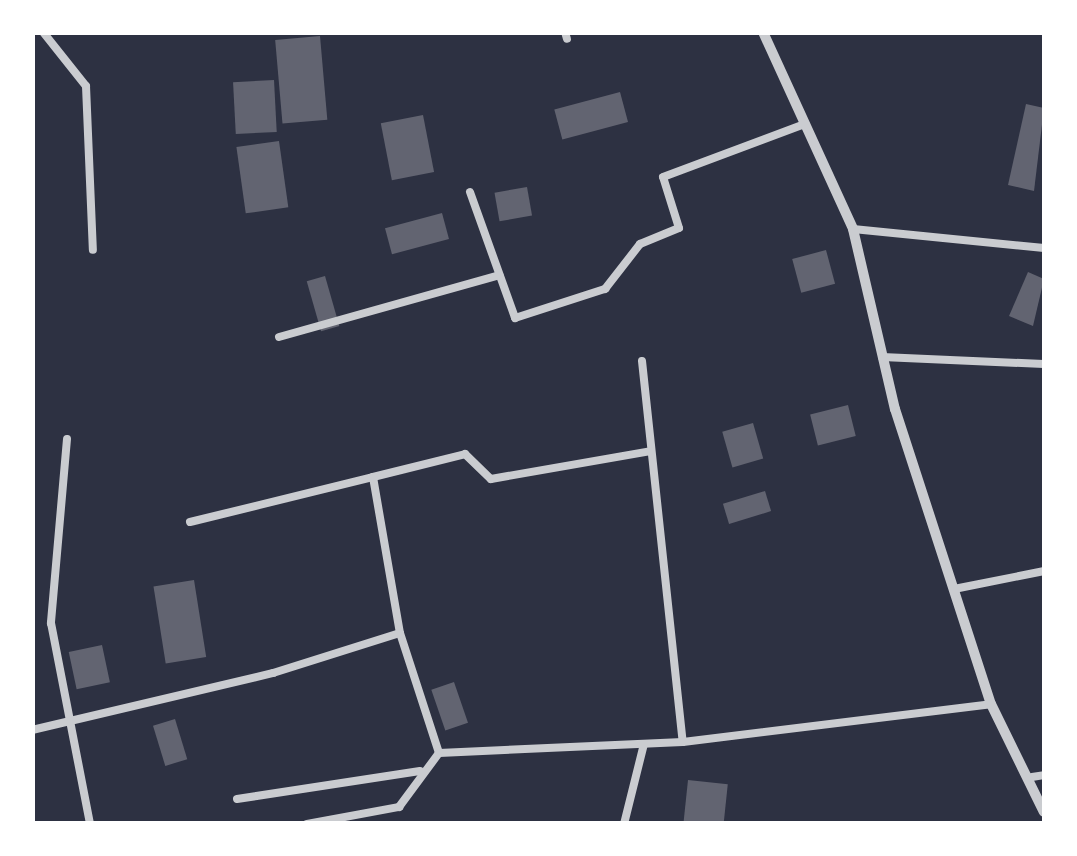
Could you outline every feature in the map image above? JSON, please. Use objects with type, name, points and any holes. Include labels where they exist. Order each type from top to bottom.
[{"type":"street","points":[[763,32],[854,229],[882,356],[991,704],[1038,776],[1044,812]]},
{"type":"lane","points":[[43,32],[86,86],[94,250]]},
{"type":"lane","points":[[470,192],[515,318],[605,289],[640,244],[679,228],[663,177],[805,124]]},
{"type":"lane","points":[[854,229],[1044,248]]},
{"type":"lane","points":[[279,337],[500,276]]},
{"type":"lane","points":[[882,356],[1044,364]]},
{"type":"lane","points":[[642,361],[683,742]]},
{"type":"lane","points":[[67,439],[51,623],[90,824]]},
{"type":"lane","points":[[190,522],[465,454],[491,479],[651,451]]},
{"type":"lane","points":[[373,477],[400,633],[439,753]]},
{"type":"lane","points":[[954,589],[1044,571]]},
{"type":"lane","points":[[32,730],[274,672],[400,633]]},
{"type":"lane","points":[[306,824],[399,807],[420,771],[439,753],[683,742],[991,704]]},
{"type":"lane","points":[[624,824],[644,744]]},
{"type":"lane","points":[[237,799],[420,771]]},
{"type":"building","points":[[320,36],[327,120],[282,124],[275,40]]},
{"type":"building","points":[[274,80],[277,132],[236,134],[233,82]]},
{"type":"building","points":[[620,92],[628,122],[562,140],[554,110]]},
{"type":"building","points":[[1026,104],[1044,108],[1034,191],[1008,185]]},
{"type":"building","points":[[423,115],[434,172],[392,180],[381,123]]},
{"type":"building","points":[[279,141],[288,207],[246,213],[236,147]]},
{"type":"building","points":[[527,187],[532,216],[500,221],[495,193]]},
{"type":"building","points":[[442,213],[449,239],[392,254],[385,228]]},
{"type":"building","points":[[826,250],[835,284],[801,293],[792,259]]},
{"type":"building","points":[[1028,272],[1044,279],[1033,326],[1009,316]]},
{"type":"building","points":[[325,276],[339,326],[321,331],[307,281]]},
{"type":"building","points":[[848,405],[856,436],[818,445],[810,414]]},
{"type":"building","points":[[753,423],[763,459],[732,467],[722,432]]},
{"type":"building","points":[[765,491],[771,511],[729,524],[723,504]]},
{"type":"building","points":[[194,580],[206,657],[166,663],[154,586]]},
{"type":"building","points":[[102,645],[110,682],[77,689],[69,652]]},
{"type":"building","points":[[454,682],[468,723],[445,730],[431,690]]},
{"type":"building","points":[[175,719],[187,759],[165,766],[153,726]]},
{"type":"building","points":[[688,780],[728,784],[724,824],[683,824]]}]
